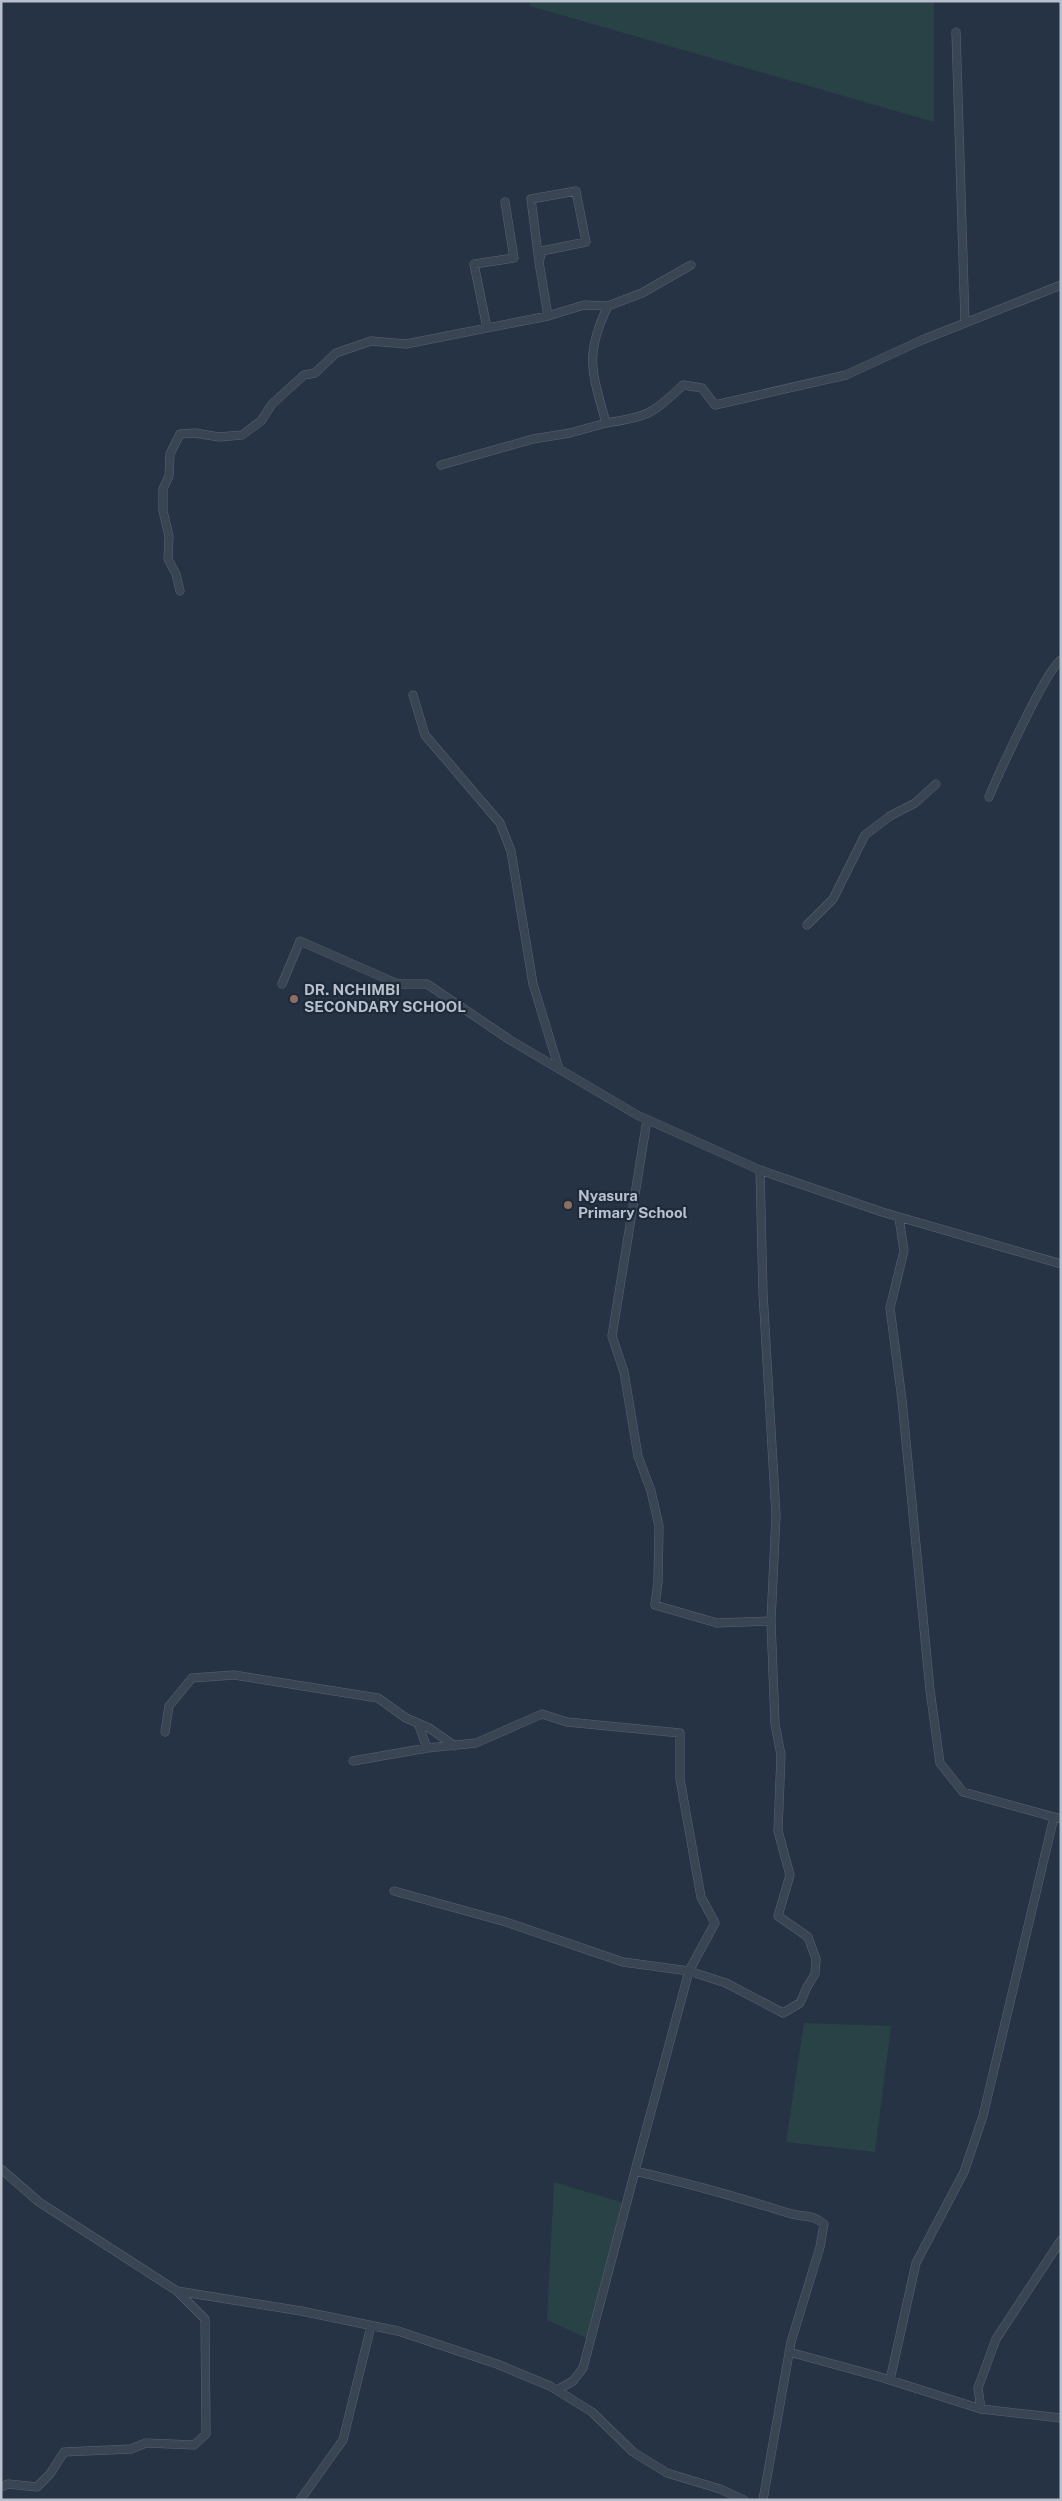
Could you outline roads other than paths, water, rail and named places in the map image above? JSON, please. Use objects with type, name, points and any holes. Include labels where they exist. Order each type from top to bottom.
[{"type":"street","points":[[956,32],[965,322]]},
{"type":"street","points":[[539,262],[542,251],[586,242],[576,191],[531,199],[539,262],[548,316]]},
{"type":"street","points":[[486,328],[474,264],[514,258],[505,202]]},
{"type":"street","points":[[180,591],[176,574],[168,559],[169,536],[162,511],[163,490],[169,476],[170,454],[180,434],[195,433],[219,437],[242,435],[261,421],[272,404],[304,375],[315,373],[336,353],[371,341],[406,344],[548,316],[584,305],[608,306],[642,292],[692,265]]},
{"type":"street","points":[[441,465],[606,422],[640,418],[662,405],[683,385],[702,388],[715,405],[846,375],[965,322],[1061,285]]},
{"type":"street","points":[[606,422],[592,370],[591,352],[598,327],[608,306]]},
{"type":"street","points":[[988,797],[1029,711],[1056,662],[1061,660]]},
{"type":"street","points":[[413,695],[425,734],[500,823],[512,851],[533,984],[559,1069]]},
{"type":"street","points":[[808,925],[833,899],[865,834],[890,816],[915,804],[936,784]]},
{"type":"street","points":[[282,984],[300,942],[398,984],[427,984],[510,1040],[647,1120],[760,1170],[899,1218],[1061,1264]]},
{"type":"street","points":[[647,1120],[612,1336],[624,1372],[638,1456],[651,1491],[660,1526],[658,1582],[655,1605],[717,1623],[771,1621]]},
{"type":"street","points":[[394,1891],[506,1922],[623,1962],[690,1970],[726,1982],[783,2013],[800,2003],[806,1987],[815,1974],[816,1959],[808,1937],[778,1916],[790,1875],[778,1831],[781,1755],[775,1724],[771,1621],[776,1515],[763,1293],[760,1170]]},
{"type":"street","points":[[890,2380],[916,2263],[964,2172],[983,2116],[1057,1818],[963,1792],[940,1763],[930,1690],[902,1400],[890,1308],[904,1251],[899,1218]]},
{"type":"street","points":[[165,1732],[169,1706],[192,1678],[234,1675],[378,1698],[406,1718],[418,1723],[455,1746]]},
{"type":"street","points":[[353,1761],[427,1748],[476,1743],[542,1714],[567,1722],[680,1733],[680,1779],[701,1897],[715,1923],[690,1970],[583,2368],[572,2381],[557,2390]]},
{"type":"street","points":[[418,1723],[427,1748]]},
{"type":"street","points":[[1,2168],[39,2202],[177,2291],[205,2319],[206,2434],[194,2445],[146,2443],[130,2449],[64,2452],[50,2474],[37,2487],[8,2484],[1,2487]]},
{"type":"street","points":[[635,2171],[747,2199],[791,2214],[813,2216],[824,2224],[820,2247],[789,2352],[763,2500]]},
{"type":"street","points":[[981,2409],[978,2388],[996,2339],[1061,2240]]},
{"type":"street","points":[[177,2291],[257,2303],[398,2331],[497,2364],[557,2390],[592,2412],[633,2452],[667,2473],[720,2489],[744,2500]]},
{"type":"street","points":[[300,2500],[344,2440],[371,2326]]},
{"type":"street","points":[[789,2352],[890,2380],[981,2409],[1061,2418]]},
{"type":"place","name":"DR. NCHIMBI SECONDARY SCHOOL","points":[[294,999]]},
{"type":"place","name":"Nyasura Primary School","points":[[568,1205]]}]
